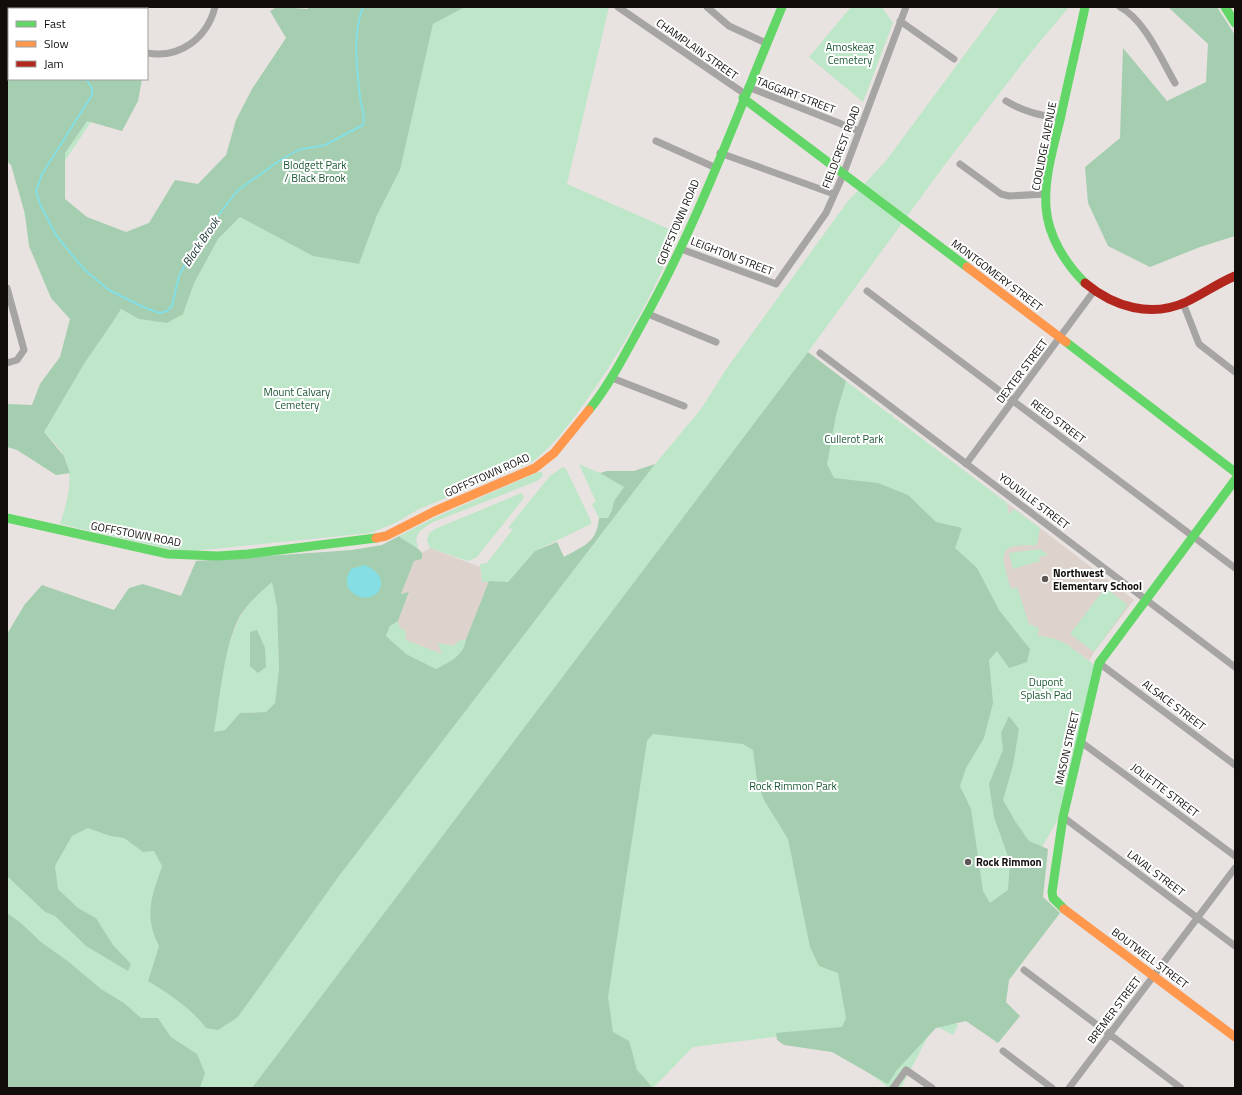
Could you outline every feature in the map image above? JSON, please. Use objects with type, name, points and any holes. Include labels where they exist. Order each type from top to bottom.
[{"type":"street","points":[[148,53],[167,54],[191,43],[208,27],[215,7]]},
{"type":"street","name":"CHAMPLAIN STREET","points":[[618,7],[745,93]]},
{"type":"street","points":[[707,7],[729,26],[766,43]]},
{"type":"street","name":"GOFFSTOWN ROAD","points":[[7,518],[168,554],[218,556],[248,554],[376,539],[396,532],[435,511],[535,468],[549,458],[589,411],[612,378],[648,314],[681,249],[782,7]]},
{"type":"street","name":"FIELDCREST ROAD","points":[[776,284],[822,220],[843,175],[906,7]]},
{"type":"street","name":"COOLIDGE AVENUE","points":[[1085,7],[1060,119],[1046,194],[1050,224],[1057,246],[1073,272],[1094,291],[1113,302],[1128,307],[1162,309],[1183,303],[1235,276]]},
{"type":"street","points":[[1120,7],[1129,12],[1138,21],[1175,83]]},
{"type":"street","points":[[1225,7],[1235,23]]},
{"type":"street","points":[[900,21],[954,60]]},
{"type":"street","name":"TAGGART STREET","points":[[745,93],[859,131]]},
{"type":"street","name":"MONTGOMERY STREET","points":[[745,93],[843,175],[1235,472]]},
{"type":"street","points":[[1006,101],[1030,113],[1060,119]]},
{"type":"street","points":[[656,141],[714,167]]},
{"type":"street","points":[[720,153],[834,194]]},
{"type":"street","points":[[960,164],[1001,194],[1009,196],[1046,194]]},
{"type":"street","name":"LEIGHTON STREET","points":[[681,249],[776,284]]},
{"type":"street","points":[[7,288],[24,350],[20,358],[7,363]]},
{"type":"street","name":"REED STREET","points":[[867,291],[1235,568]]},
{"type":"street","name":"DEXTER STREET","points":[[966,464],[1094,291]]},
{"type":"street","points":[[1183,303],[1199,344],[1235,372]]},
{"type":"street","points":[[648,314],[716,342]]},
{"type":"street","name":"YOUVILLE STREET","points":[[820,353],[1235,666]]},
{"type":"street","points":[[612,378],[684,406]]},
{"type":"street","name":"MASON STREET","points":[[1053,898],[1052,892],[1056,856],[1063,817],[1099,663],[1235,480]]},
{"type":"street","name":"ALSACE STREET","points":[[1099,663],[1235,765]]},
{"type":"street","name":"JOLIETTE STREET","points":[[1081,742],[1235,856]]},
{"type":"street","name":"LAVAL STREET","points":[[1063,817],[1235,946]]},
{"type":"street","name":"BREMER STREET","points":[[1069,1088],[1235,868]]},
{"type":"street","name":"BOUTWELL STREET","points":[[1053,898],[1061,907],[1235,1037]]},
{"type":"street","points":[[1024,970],[1181,1088]]},
{"type":"street","points":[[1003,1051],[1052,1088]]},
{"type":"street","points":[[893,1088],[906,1070],[932,1088]]},
{"type":"shaded area","name":"Northwest Elementary School","points":[[1007,503],[1134,600],[1094,652],[1089,661],[1078,652],[1038,636],[999,610],[999,515],[1009,514]]},
{"type":"shaded area","points":[[430,548],[480,567],[482,582],[489,581],[466,639],[465,646],[436,669],[390,626],[398,621],[409,593],[401,594],[414,561],[422,559],[422,553]]},
{"type":"green space","name":"Blodgett Park / Black Brook","points":[[7,7],[40,8],[8,8],[8,80],[142,80],[138,101],[122,131],[87,121],[65,153],[65,199],[87,217],[126,232],[149,223],[175,180],[198,184],[226,155],[236,120],[252,89],[286,38],[270,11],[277,7],[308,9],[309,7],[465,7],[433,24],[400,170],[377,215],[359,264],[313,256],[240,217],[218,239],[194,283],[183,314],[167,323],[139,319],[121,309],[84,364],[44,432],[64,456],[70,473],[56,475],[17,450],[7,447],[7,404],[32,405],[40,384],[60,357],[70,319],[51,298],[29,246],[25,214],[11,165],[7,161]]},
{"type":"green space","name":"Mount Calvary Cemetery","points":[[465,7],[609,7],[567,184],[678,233],[669,256],[636,322],[597,385],[566,428],[547,449],[532,462],[419,509],[395,523],[370,533],[193,551],[170,549],[60,524],[69,490],[69,473],[62,453],[44,432],[84,364],[121,309],[139,319],[167,323],[180,315],[25,218],[16,158],[7,150],[7,45],[8,80],[104,102],[49,185],[74,221],[162,277],[238,210],[232,225],[240,217],[313,256],[359,264],[377,215],[400,170],[433,24]]},
{"type":"green space","name":"Amoskeag Cemetery","points":[[851,7],[882,7],[893,23],[863,102],[809,57]]},
{"type":"green space","points":[[1000,7],[1069,7],[1032,51],[946,163],[808,352],[252,1088],[200,1088],[205,1073],[197,1054],[171,1037],[158,1018],[141,1018],[124,1003],[101,989],[69,962],[41,942],[21,923],[7,913],[7,876],[45,912],[55,916],[86,946],[131,964],[113,945],[96,918],[78,908],[57,888],[55,866],[72,836],[88,828],[110,836],[124,838],[143,852],[154,851],[162,866],[152,896],[150,915],[151,925],[159,946],[148,981],[172,996],[193,1014],[206,1028],[238,1017],[339,876],[655,464],[701,409],[727,368],[848,201],[885,162]]},
{"type":"green space","points":[[1168,7],[1217,7],[1235,35],[1235,236],[1200,247],[1150,267],[1108,246],[1088,203],[1085,167],[1120,138],[1123,48],[1167,101],[1206,82],[1208,44]]},
{"type":"green space","name":"Rock Rimmon Park","points":[[808,352],[846,381],[836,415],[827,464],[834,478],[878,483],[908,495],[936,522],[962,528],[955,548],[977,568],[999,610],[1030,649],[1027,662],[1009,668],[997,651],[989,660],[993,703],[984,738],[966,768],[960,786],[971,809],[983,891],[990,903],[1008,890],[1010,862],[994,817],[989,784],[1003,750],[1001,733],[1009,716],[1019,729],[1013,765],[1003,800],[1029,841],[1048,849],[1043,897],[1060,913],[1009,980],[1006,1002],[1020,1016],[998,1043],[966,1021],[936,1028],[896,1071],[888,1084],[832,1052],[784,1045],[777,1040],[776,1033],[842,1027],[846,1018],[838,973],[819,966],[810,947],[788,839],[764,800],[757,780],[753,750],[743,744],[653,734],[647,741],[608,997],[613,1032],[629,1041],[637,1070],[653,1088],[252,1088]]},
{"type":"green space","name":"Rock Rimmon Park","points":[[846,381],[889,414],[892,414],[892,416],[1007,503],[1009,514],[1014,509],[1040,528],[1037,545],[1015,546],[1006,551],[1004,561],[1011,589],[1017,587],[1029,624],[1039,628],[1038,636],[1048,637],[1063,642],[1095,665],[1057,821],[944,1016],[958,1025],[953,1035],[934,1025],[901,1088],[889,1088],[814,1032],[693,1047],[653,1088],[648,1082],[642,1088],[258,1088],[722,542]]},
{"type":"green space","points":[[579,464],[600,473],[624,487],[614,501],[608,518],[599,518],[592,504],[596,502]]},
{"type":"green space","points":[[655,464],[339,876],[238,1017],[218,1030],[206,1028],[193,1014],[172,996],[148,981],[159,946],[151,925],[150,915],[152,896],[162,866],[154,851],[143,852],[124,838],[110,836],[88,828],[72,836],[55,866],[58,889],[78,908],[96,918],[113,945],[131,964],[128,971],[86,946],[55,916],[45,912],[7,876],[7,634],[25,604],[42,585],[114,610],[129,588],[143,584],[181,596],[196,561],[352,550],[382,545],[399,536],[420,550],[422,553],[422,559],[414,561],[401,594],[409,592],[398,621],[390,626],[386,636],[406,654],[436,669],[455,658],[462,650],[489,581],[508,582],[535,551],[557,542],[564,557],[588,543],[595,533],[599,518],[608,518],[614,501],[624,487],[600,473],[607,471],[634,471]],"holes":[[[272,582],[277,607],[279,669],[275,703],[266,712],[240,713],[225,730],[214,732],[226,657],[240,616],[251,602]]]},
{"type":"green space","points":[[563,467],[566,469],[591,521],[591,524],[535,551],[508,582],[482,582],[480,564],[487,563],[513,529],[508,528],[550,476]]},
{"type":"green space","points":[[538,472],[542,472],[543,476],[537,481],[431,523],[420,531],[416,538],[418,548],[406,543],[399,536],[434,518]]},
{"type":"green space","points":[[522,493],[524,498],[477,557],[468,561],[430,548],[427,541],[429,533],[435,529]]},
{"type":"green space","points":[[1040,549],[1048,555],[1039,557],[1040,561],[1013,569],[1009,553]]},
{"type":"green space","points":[[272,582],[277,607],[279,669],[275,703],[266,712],[240,713],[225,730],[213,733],[223,672],[230,641],[235,628],[247,607]]},
{"type":"green space","points":[[1108,590],[1128,605],[1094,652],[1070,634],[1102,592]]},
{"type":"green space","points":[[398,621],[400,628],[405,630],[406,640],[442,654],[438,643],[454,646],[459,641],[466,639],[465,645],[455,658],[436,669],[406,654],[386,636],[390,626]]},
{"type":"green space","points":[[257,630],[265,648],[266,667],[258,673],[250,666],[250,632]]},
{"type":"green space","points":[[7,913],[21,923],[41,942],[69,962],[101,989],[124,1003],[141,1018],[158,1018],[171,1037],[197,1054],[205,1073],[200,1088],[7,1088]]},
{"type":"water","points":[[364,565],[375,571],[380,578],[381,585],[378,592],[373,596],[365,598],[357,596],[349,589],[347,582],[351,569]]},
{"type":"waterway","name":"Black Brook","points":[[87,80],[92,88],[92,95],[42,174],[36,191],[40,204],[56,235],[87,272],[109,290],[143,307],[160,313],[167,311],[172,306],[179,276],[187,261],[199,240],[238,190],[279,161],[298,150],[325,145],[363,125],[364,115],[360,97],[356,52],[357,29],[363,7]]},
{"type":"traffic: fast","points":[[589,410],[604,390],[623,358],[662,287],[681,248],[716,168],[782,7]]},
{"type":"traffic: fast","points":[[1085,7],[1046,185],[1047,218],[1054,239],[1064,258],[1085,283]]},
{"type":"traffic: fast","points":[[1225,7],[1235,23]]},
{"type":"traffic: fast","points":[[743,98],[967,267]]},
{"type":"traffic: fast","points":[[1066,342],[1235,472]]},
{"type":"traffic: fast","points":[[1064,909],[1053,898],[1052,892],[1063,817],[1099,663],[1235,480]]},
{"type":"traffic: fast","points":[[7,518],[168,554],[218,556],[248,554],[376,538]]},
{"type":"traffic: slow","points":[[967,267],[1066,342]]},
{"type":"traffic: slow","points":[[376,538],[386,536],[435,511],[535,468],[554,453],[589,410]]},
{"type":"traffic: slow","points":[[1064,909],[1235,1037]]},
{"type":"traffic: jam","points":[[1085,283],[1096,291],[1120,304],[1133,308],[1160,309],[1173,307],[1186,302],[1235,276]]},
{"type":"place","name":"Northwest Elementary School","points":[[1045,579]]},
{"type":"place","name":"Rock Rimmon","points":[[968,862]]},
{"type":"park label","name":"Cullerot Park","points":[[854,439]]},
{"type":"park label","name":"Dupont Splash Pad","points":[[1046,688]]}]
